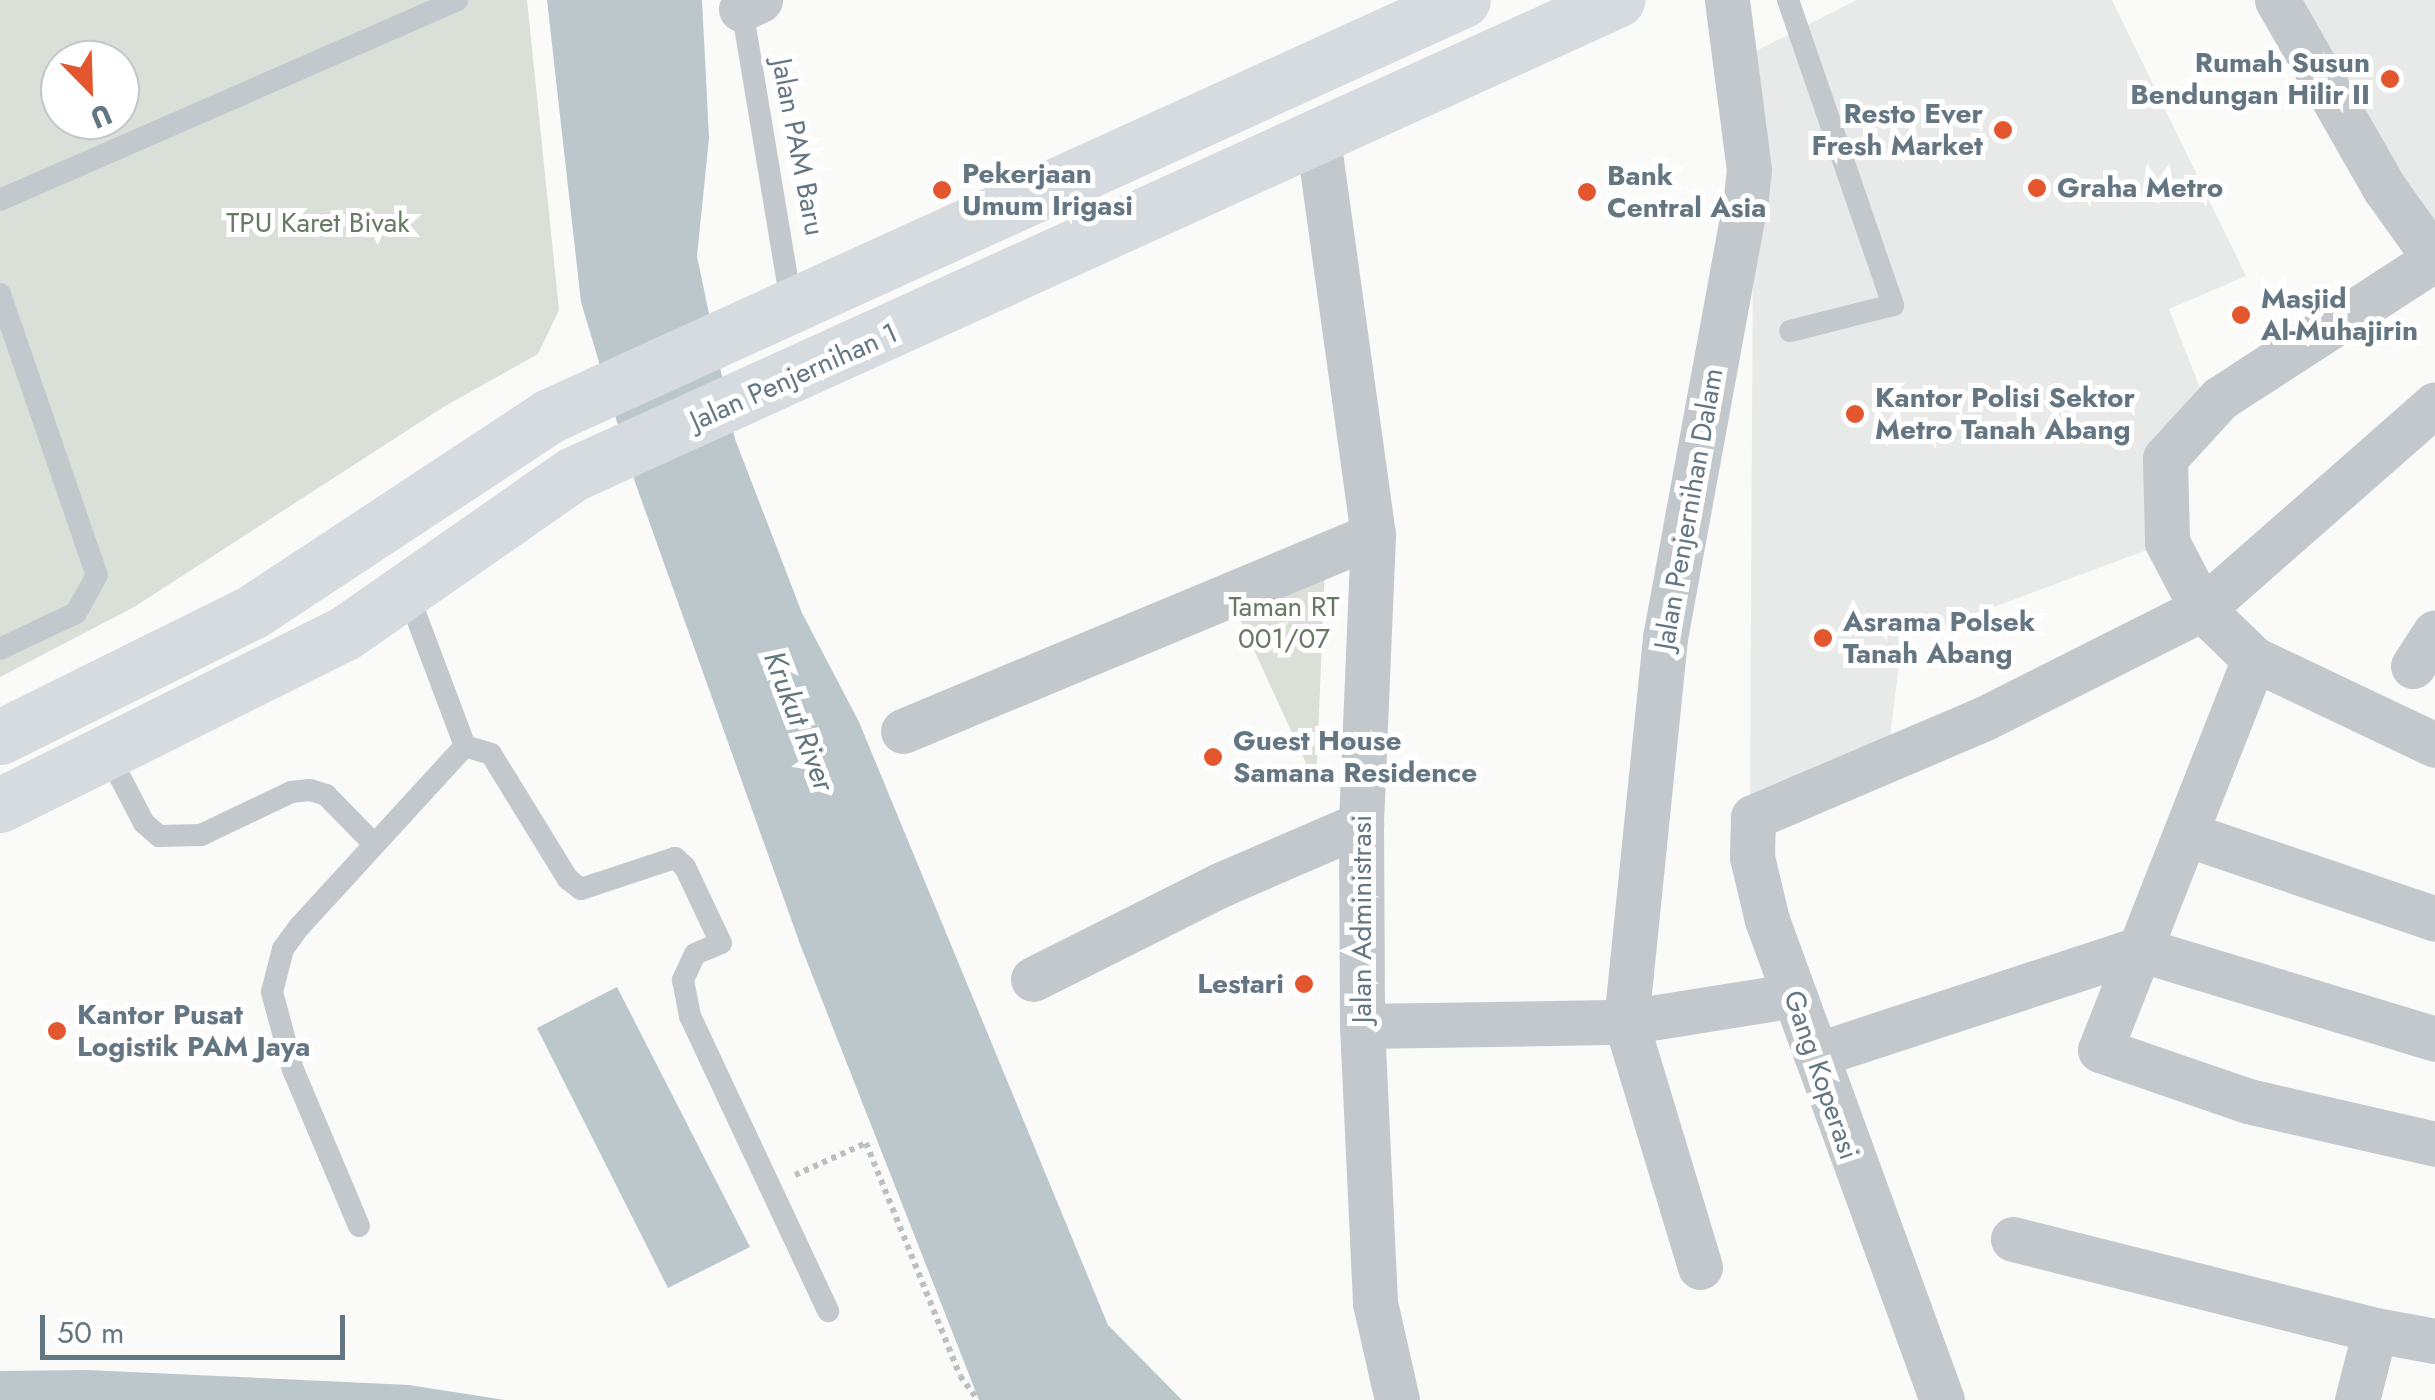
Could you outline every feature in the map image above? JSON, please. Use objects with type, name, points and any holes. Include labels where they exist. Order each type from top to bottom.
[{"type":"main road","points":[[0,736],[252,612],[549,416],[1463,0]]},
{"type":"main road","name":"Jalan Penjernihan 1","points":[[0,805],[345,633],[573,474],[771,388],[1618,0]]},
{"type":"street","name":"Jalan Penjernihan Dalam","points":[[1700,1267],[1626,1022],[1672,718],[1665,638],[1746,197],[1726,0]]},
{"type":"street","points":[[2278,0],[2385,189],[2435,259],[2220,398],[2165,458],[2167,542],[2202,610],[2254,659],[2435,745]]},
{"type":"street","name":"Jalan Administrasi","points":[[1318,139],[1373,536],[1361,824],[1362,1026],[1375,1303],[1397,1400]]},
{"type":"street","points":[[2202,610],[2435,404]]},
{"type":"street","points":[[903,732],[1373,536]]},
{"type":"street","name":"Gang Koperasi","points":[[1942,1400],[1794,995],[1752,856],[1753,817],[1827,790],[2202,610]]},
{"type":"street","points":[[2254,659],[2100,1044],[2102,1054],[2248,1101],[2435,1144]]},
{"type":"street","points":[[1033,979],[1220,885],[1361,824]]},
{"type":"street","points":[[2186,834],[2435,919]]},
{"type":"street","points":[[1816,1055],[2139,949],[2435,1038]]},
{"type":"street","points":[[1362,1026],[1626,1022],[1794,995]]},
{"type":"street","points":[[2013,1239],[2375,1330],[2435,1341]]},
{"type":"street","points":[[2357,1400],[2375,1330]]},
{"type":"lane","points":[[0,200],[457,0]]},
{"type":"lane","points":[[1788,0],[1893,305],[1790,331]]},
{"type":"lane","name":"Jalan PAM Baru","points":[[747,3],[771,316]]},
{"type":"lane","points":[[0,294],[97,575],[76,613],[0,649]]},
{"type":"lane","points":[[407,592],[464,746]]},
{"type":"lane","points":[[359,1226],[293,1070],[272,992],[284,949],[372,842],[464,746]]},
{"type":"lane","points":[[464,746],[491,754],[568,879],[581,888],[675,858],[685,867],[721,942],[695,954],[683,980],[690,1016],[828,1311]]},
{"type":"lane","points":[[108,752],[144,823],[159,836],[200,835],[292,792],[310,790],[326,795],[372,842]]},
{"type":"path","points":[[769,1186],[866,1144],[960,1376],[978,1400]]},
{"type":"shaded area","points":[[1857,0],[2112,0],[2246,276],[2169,309],[2215,426],[2163,460],[2190,534],[1902,641],[1884,785],[1750,803],[1754,52]]},
{"type":"shaded area","points":[[2290,0],[2435,0],[2435,271]]},
{"type":"green space","name":"TPU Karet Bivak","points":[[0,0],[527,0],[559,310],[538,354],[445,406],[134,607],[0,677]]},
{"type":"green space","name":"Taman RT 001/07","points":[[1325,566],[1316,785],[1232,602]]},
{"type":"water","name":"Krukut River","points":[[547,0],[702,0],[709,138],[697,256],[735,439],[802,613],[859,722],[1108,1325],[1182,1400],[979,1400],[800,944],[635,482],[581,302]]},
{"type":"water","points":[[617,987],[750,1247],[668,1288],[537,1028]]},
{"type":"water","points":[[87,1370],[409,1385],[505,1400],[0,1400],[0,1371]]},
{"type":"place","name":"Rumah Susun Bendungan Hilir II","points":[[2390,79]]},
{"type":"place","name":"Resto Ever Fresh Market","points":[[2003,130]]},
{"type":"place","name":"Graha Metro","points":[[2037,188]]},
{"type":"place","name":"Pekerjaan Umum Irigasi","points":[[942,190]]},
{"type":"place","name":"Bank Central Asia","points":[[1587,192]]},
{"type":"place","name":"Masjid Al-Muhajirin","points":[[2241,315]]},
{"type":"place","name":"Kantor Polisi Sektor Metro Tanah Abang","points":[[1855,414]]},
{"type":"place","name":"Asrama Polsek Tanah Abang","points":[[1823,638]]},
{"type":"place","name":"Guest House Samana Residence","points":[[1213,757]]},
{"type":"place","name":"Lestari","points":[[1304,984]]},
{"type":"place","name":"Kantor Pusat Logistik PAM Jaya","points":[[57,1031]]}]
